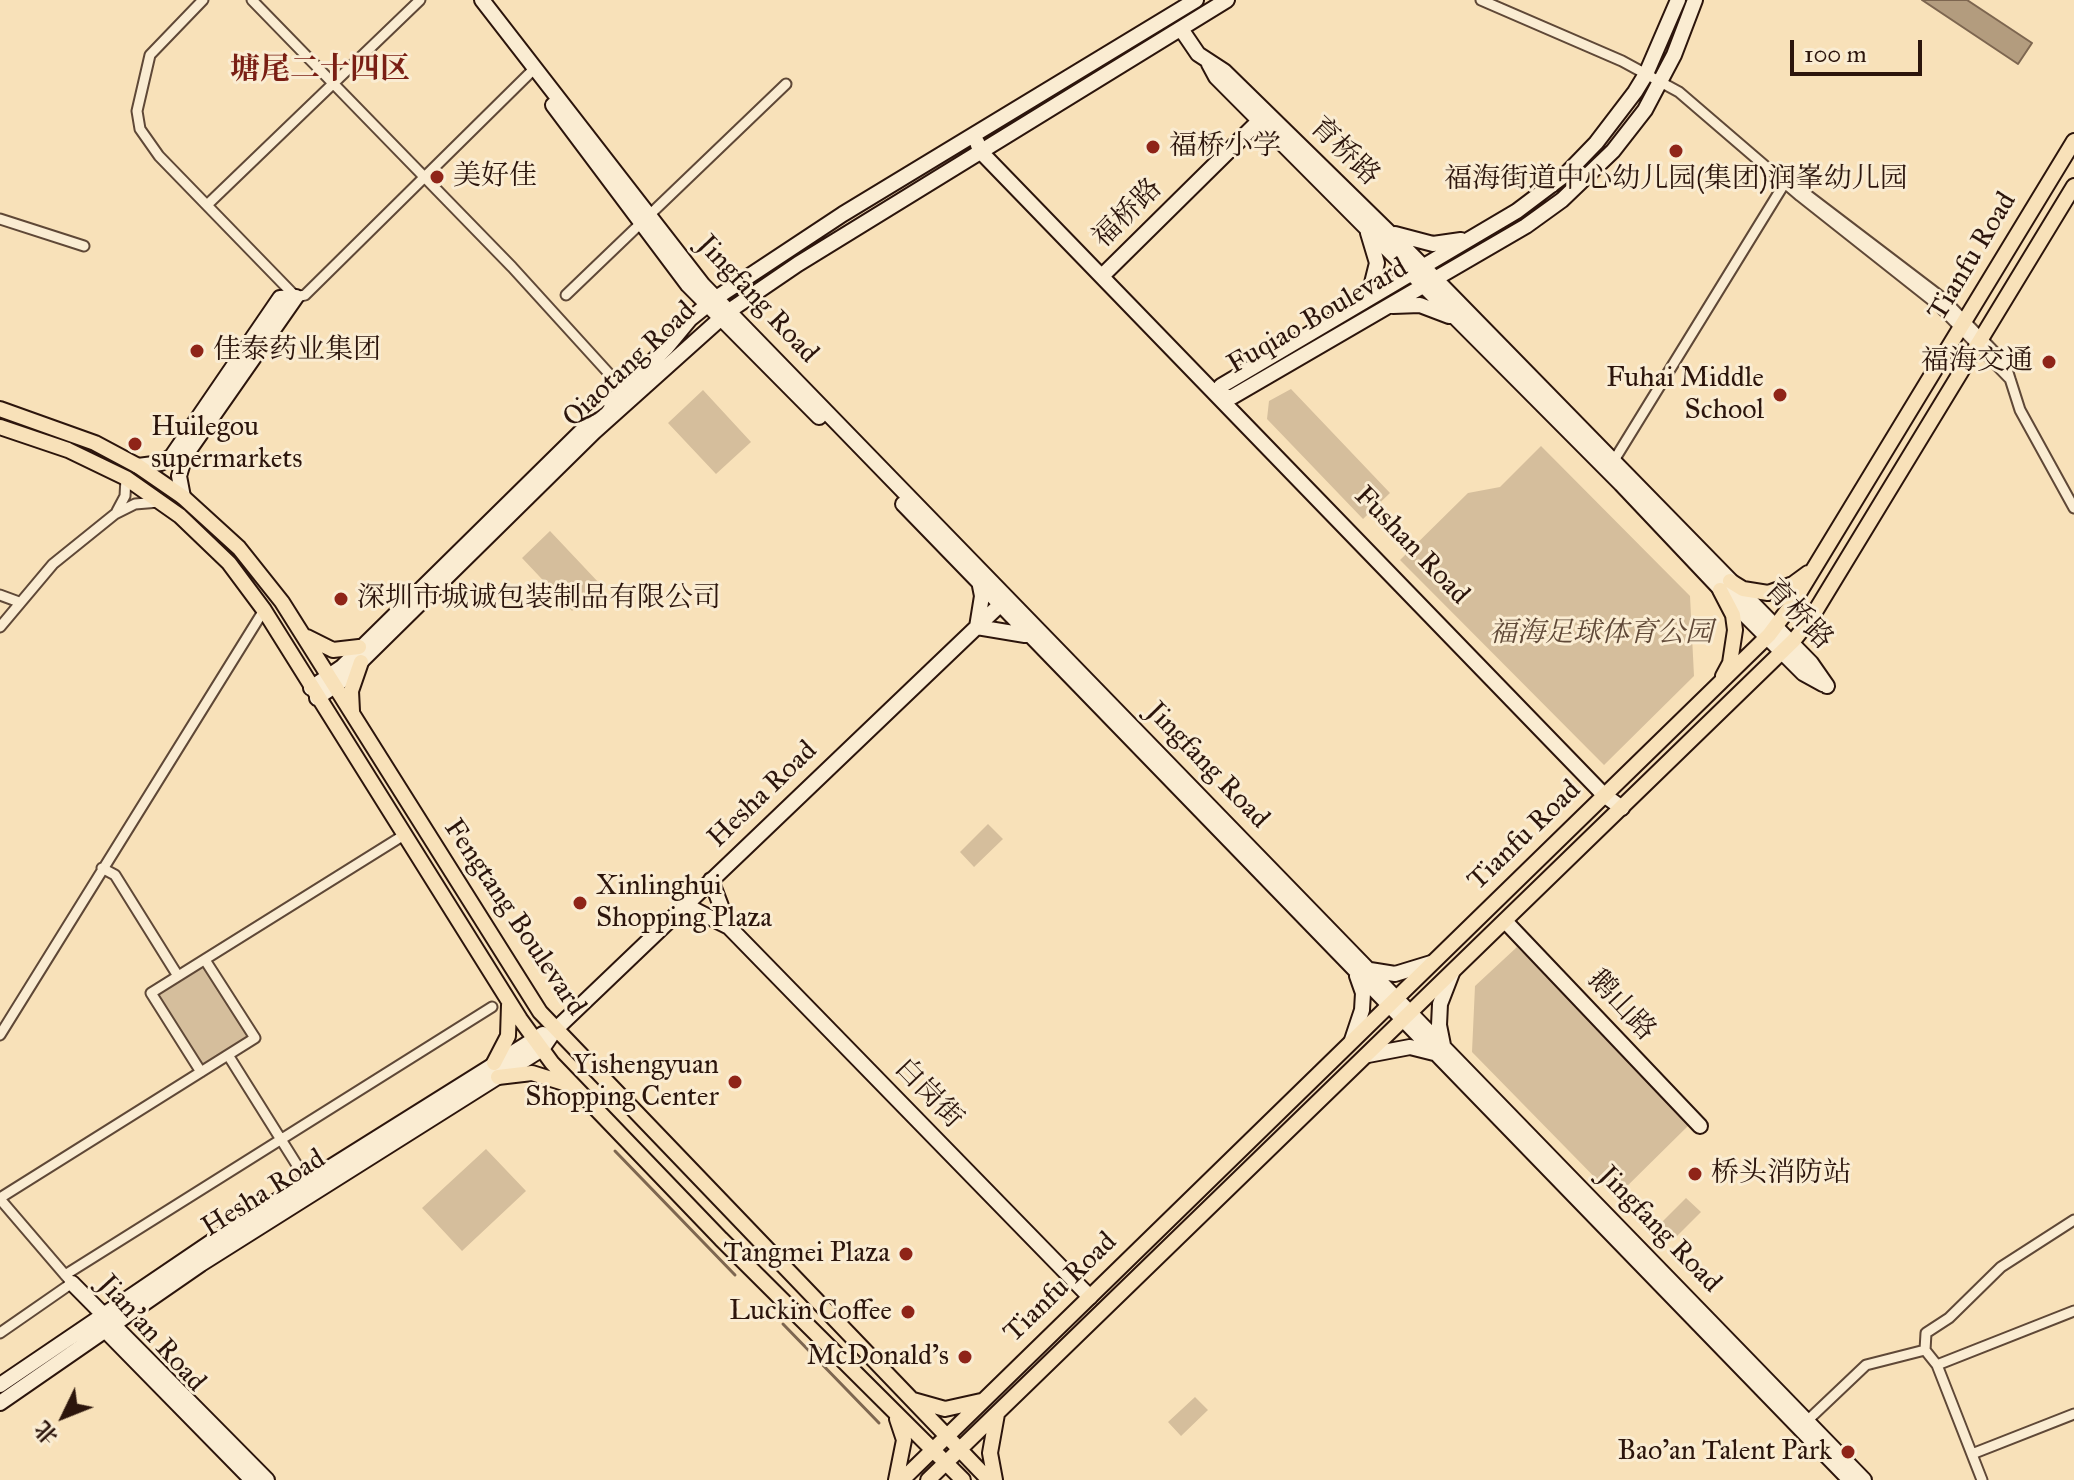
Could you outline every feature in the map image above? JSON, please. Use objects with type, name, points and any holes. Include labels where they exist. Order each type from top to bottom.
[{"type":"main road","name":"Tianfu Road","points":[[902,1480],[1771,632],[1817,564],[2074,141]]},
{"type":"main road","name":"Tianfu Road","points":[[928,1480],[1622,808],[1810,620],[2074,186]]},
{"type":"main road","name":"Fengtang Boulevard","points":[[0,409],[87,440],[138,466],[183,497],[255,566],[301,633],[528,996],[555,1030],[989,1480]]},
{"type":"main road","name":"Fengtang Boulevard","points":[[1,429],[68,450],[126,478],[161,502],[220,553],[264,610],[538,1044],[571,1085],[963,1480]]},
{"type":"main road","points":[[1714,690],[1730,663],[1734,646],[1733,615],[1725,585],[1768,593],[1793,584],[1817,564]]},
{"type":"main road","points":[[301,633],[333,650],[360,654],[351,691],[355,719]]},
{"type":"main road","points":[[507,997],[511,1025],[496,1070],[532,1073],[571,1085]]},
{"type":"main road","points":[[905,1396],[945,1409],[985,1399]]},
{"type":"main road","points":[[887,1405],[898,1420],[904,1440],[896,1480]]},
{"type":"main road","points":[[995,1480],[990,1453],[997,1413]]},
{"type":"street","points":[[203,0],[150,55],[137,111],[146,140],[296,297]]},
{"type":"street","points":[[252,0],[587,350],[626,386]]},
{"type":"street","points":[[207,205],[420,0]]},
{"type":"street","points":[[471,0],[532,71]]},
{"type":"street","points":[[482,0],[532,71]]},
{"type":"street","name":"Qiaotang Road","points":[[314,693],[332,682],[712,302],[974,134],[1196,0]]},
{"type":"street","name":"Qiaotang Road","points":[[360,654],[594,432],[725,314],[984,148],[1227,0]]},
{"type":"street","points":[[1481,0],[1646,74],[1679,92],[1786,181],[1805,190],[1909,271],[1979,342],[2010,379],[2024,419],[2074,508]]},
{"type":"street","name":"Fuqiao Boulevard","points":[[1224,394],[1351,310],[1517,211],[1581,159],[1614,122],[1646,74],[1678,0]]},
{"type":"street","name":"Fuqiao Boulevard","points":[[1224,394],[1430,282],[1526,226],[1562,200],[1604,162],[1630,132],[1661,82],[1695,0]]},
{"type":"street","name":"育桥路","points":[[1181,29],[1216,77],[1259,121],[1362,223],[1418,270],[1613,462],[1725,585]]},
{"type":"street","name":"育桥路","points":[[1208,63],[1224,71],[1387,230],[1418,270]]},
{"type":"street","points":[[183,497],[179,476],[185,456],[302,288],[315,283],[532,71]]},
{"type":"street","name":"Jingfang Road","points":[[532,71],[712,302],[1363,971]]},
{"type":"street","points":[[566,295],[786,84]]},
{"type":"street","name":"福桥路","points":[[1105,273],[1259,121]]},
{"type":"street","name":"Fushan Road","points":[[974,134],[984,148],[1622,808]]},
{"type":"street","points":[[1613,462],[1786,181]]},
{"type":"street","points":[[1517,211],[1526,226]]},
{"type":"street","points":[[0,219],[84,246]]},
{"type":"street","points":[[1351,310],[1363,299],[1376,274],[1376,251],[1362,223]]},
{"type":"street","points":[[1387,230],[1410,240],[1433,244],[1473,237]]},
{"type":"street","name":"育桥路","points":[[1430,282],[1461,322],[1786,647]]},
{"type":"street","points":[[138,466],[161,463],[172,456],[280,298],[296,297]]},
{"type":"street","points":[[1384,308],[1420,305],[1461,322]]},
{"type":"street","name":"Jingfang Road","points":[[725,314],[980,585],[1003,602],[1028,636],[1393,1001],[1850,1480]]},
{"type":"street","points":[[115,514],[125,496],[126,478]]},
{"type":"street","points":[[0,627],[53,564],[115,514],[135,504],[161,502]]},
{"type":"street","points":[[980,585],[982,596],[977,627],[1014,631],[1028,636]]},
{"type":"street","points":[[0,595],[19,602]]},
{"type":"street","name":"Hesha Road","points":[[0,1403],[104,1321],[307,1181],[538,1044],[1003,602]]},
{"type":"street","points":[[0,1035],[264,610]]},
{"type":"street","points":[[201,1072],[151,993],[404,835]]},
{"type":"street","points":[[102,868],[115,875],[178,976]]},
{"type":"street","points":[[711,880],[729,927]]},
{"type":"street","points":[[685,905],[729,927]]},
{"type":"street","name":"鹅山路","points":[[1505,921],[1700,1126]]},
{"type":"street","name":"白岗街","points":[[729,927],[1090,1297]]},
{"type":"street","points":[[68,1279],[0,1199],[255,1038],[205,960]]},
{"type":"street","points":[[1352,1040],[1362,1010],[1363,971],[1395,974],[1432,963]]},
{"type":"street","points":[[1368,1055],[1410,1047],[1439,1049],[1440,1004],[1452,973]]},
{"type":"street","points":[[0,1333],[68,1279],[492,1007]]},
{"type":"street","name":"Jingfang Road","points":[[1439,1049],[1864,1480]]},
{"type":"street","points":[[228,1055],[307,1181]]},
{"type":"street","name":"Hesha Road","points":[[0,1385],[201,1264],[496,1070]]},
{"type":"street","points":[[1982,1480],[1937,1365],[1925,1350],[1926,1333],[1949,1318],[2001,1267],[2074,1220]]},
{"type":"street","name":"Jian'an Road","points":[[68,1279],[252,1480]]},
{"type":"street","points":[[1937,1365],[2074,1311]]},
{"type":"street","name":"Jian'an Road","points":[[104,1321],[267,1480]]},
{"type":"street","points":[[1807,1421],[1866,1365],[1925,1350]]},
{"type":"street","points":[[1972,1454],[2074,1414]]},
{"type":"green space","points":[[1291,389],[1390,493],[1363,519],[1267,419],[1269,401]]},
{"type":"green space","points":[[703,390],[751,442],[716,474],[668,423]]},
{"type":"green space","name":"福海足球体育公园","points":[[1541,446],[1690,596],[1694,676],[1604,765],[1400,560],[1468,493],[1500,487]]},
{"type":"green space","points":[[550,531],[600,584],[572,611],[522,558]]},
{"type":"green space","points":[[988,824],[1003,839],[974,867],[960,852]]},
{"type":"green space","points":[[1517,947],[1690,1124],[1615,1198],[1472,1052],[1475,986]]},
{"type":"green space","points":[[204,965],[249,1037],[202,1066],[157,995]]},
{"type":"green space","points":[[486,1149],[526,1191],[462,1251],[422,1208]]},
{"type":"green space","points":[[1686,1198],[1701,1212],[1676,1237],[1661,1223]]},
{"type":"green space","points":[[1195,1397],[1208,1410],[1181,1436],[1168,1422]]},
{"type":"shaded area","points":[[1922,0],[1967,0],[2032,43],[2018,64]]},
{"type":"waterway","points":[[615,1151],[735,1275]]},
{"type":"waterway","points":[[783,1324],[879,1423]]},
{"type":"place","name":"福桥小学","points":[[1153,147]]},
{"type":"place","name":"福海街道中心幼儿园(集团)润峯幼儿园","points":[[1676,151]]},
{"type":"place","name":"美好佳","points":[[437,177]]},
{"type":"place","name":"佳泰药业集团","points":[[197,351]]},
{"type":"place","name":"福海交通","points":[[2049,362]]},
{"type":"place","name":"Fuhai Middle School","points":[[1780,395]]},
{"type":"place","name":"Huilegou supermarkets","points":[[135,444]]},
{"type":"place","name":"深圳市城诚包装制品有限公司","points":[[341,599]]},
{"type":"place","name":"Xinlinghui Shopping Plaza","points":[[580,903]]},
{"type":"place","name":"Yishengyuan Shopping Center","points":[[735,1082]]},
{"type":"place","name":"桥头消防站","points":[[1695,1174]]},
{"type":"place","name":"Tangmei Plaza","points":[[906,1254]]},
{"type":"place","name":"Luckin Coffee","points":[[908,1312]]},
{"type":"place","name":"McDonald's","points":[[965,1357]]},
{"type":"place","name":"Bao'an Talent Park","points":[[1848,1452]]},
{"type":"district","name":"塘尾二十四区","points":[[320,71]]}]
